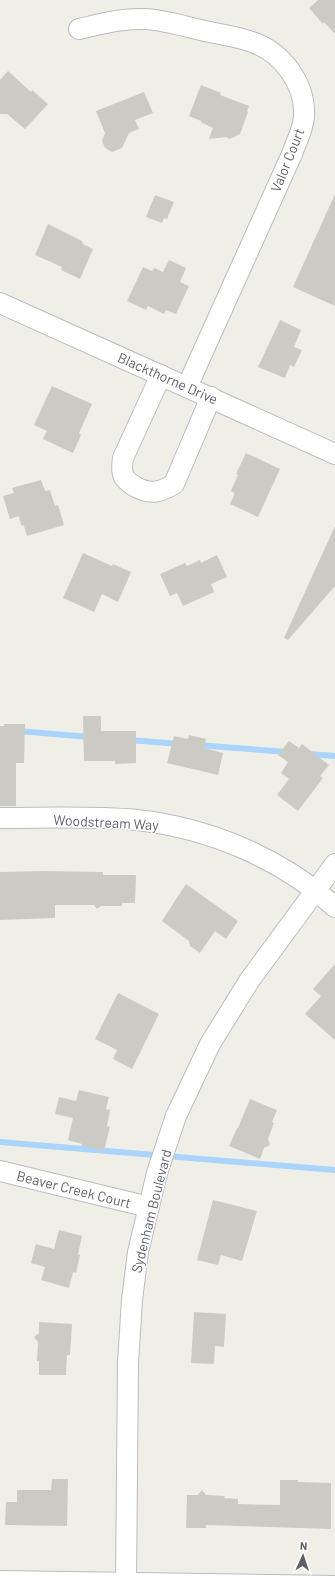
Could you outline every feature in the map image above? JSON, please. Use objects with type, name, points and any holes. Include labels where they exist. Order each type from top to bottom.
[{"type":"street","name":"Valor Court","points":[[79,28],[115,20],[145,19],[252,42],[268,49],[282,60],[295,79],[303,100],[304,117],[292,154],[187,387]]},
{"type":"street","name":"Blackthorne Drive","points":[[0,303],[335,454]]},
{"type":"street","points":[[160,375],[123,458],[122,469],[125,477],[132,485],[145,491],[155,492],[174,484],[211,398]]},
{"type":"street","name":"Woodstream Way","points":[[0,818],[136,820],[189,830],[224,840],[267,859],[316,890],[335,907]]},
{"type":"street","name":"Sydenham Boulevard","points":[[126,1583],[128,1363],[132,1300],[138,1252],[157,1173],[176,1116],[210,1044],[249,981],[335,864]]},
{"type":"street","name":"Beaver Creek Court","points":[[0,1171],[149,1207]]},
{"type":"street","points":[[0,1581],[335,1586]]},
{"type":"building","points":[[318,0],[335,0],[335,34],[324,22],[323,24],[309,8]]},
{"type":"building","points":[[8,71],[31,92],[32,90],[48,104],[25,129],[7,114],[0,114],[0,80]]},
{"type":"building","points":[[201,85],[221,93],[220,95],[249,106],[240,134],[230,139],[226,137],[209,139],[213,128],[189,116]]},
{"type":"building","points":[[144,92],[153,113],[135,120],[139,129],[129,133],[122,148],[112,152],[105,148],[102,141],[105,133],[96,111]]},
{"type":"building","points":[[335,194],[335,306],[293,287]]},
{"type":"building","points":[[155,195],[174,202],[167,219],[164,218],[162,223],[146,217]]},
{"type":"building","points":[[48,224],[82,241],[83,244],[93,249],[80,279],[61,270],[62,267],[35,255]]},
{"type":"building","points":[[169,260],[186,268],[180,282],[189,286],[176,314],[166,310],[164,314],[148,306],[146,310],[127,301],[143,267],[152,271],[155,268],[163,272]]},
{"type":"building","points":[[280,320],[301,330],[294,347],[302,350],[294,367],[290,365],[285,378],[258,367]]},
{"type":"building","points":[[52,386],[92,404],[79,433],[81,435],[73,453],[43,439],[47,431],[34,425]]},
{"type":"building","points":[[246,453],[280,469],[258,517],[230,504],[235,493],[231,491],[238,475],[236,474]]},
{"type":"building","points":[[41,480],[45,491],[50,490],[55,506],[58,505],[64,525],[27,536],[24,526],[21,525],[19,516],[10,519],[3,496],[14,493],[12,488]]},
{"type":"building","points":[[335,526],[335,586],[288,640],[284,638]]},
{"type":"building","points":[[83,553],[112,566],[113,564],[131,572],[118,602],[102,594],[94,612],[63,598]]},
{"type":"building","points":[[217,555],[227,577],[211,584],[214,592],[183,606],[177,593],[170,596],[160,574],[185,563],[187,566],[200,560],[201,563]]},
{"type":"building","points":[[83,716],[101,716],[101,731],[136,731],[136,763],[115,764],[115,761],[84,761]]},
{"type":"building","points":[[4,724],[25,724],[24,763],[16,763],[16,806],[0,806],[0,726],[4,726]]},
{"type":"building","points":[[189,735],[206,739],[204,748],[223,753],[218,775],[167,763],[174,736],[188,739]]},
{"type":"building","points":[[289,741],[299,748],[302,744],[329,765],[320,776],[323,778],[298,811],[277,795],[289,779],[281,773],[288,762],[278,755]]},
{"type":"building","points":[[0,872],[103,872],[103,875],[136,875],[135,903],[122,903],[122,906],[101,906],[97,909],[94,905],[55,905],[55,918],[0,920]]},
{"type":"building","points":[[186,884],[238,921],[226,939],[215,931],[200,953],[190,946],[189,941],[162,921]]},
{"type":"building","points":[[335,964],[335,1040],[305,1014],[321,996],[313,989]]},
{"type":"building","points":[[118,993],[159,1014],[132,1069],[113,1059],[117,1050],[95,1039]]},
{"type":"building","points":[[79,1090],[109,1097],[106,1109],[110,1110],[107,1126],[110,1127],[104,1151],[82,1146],[82,1144],[68,1140],[73,1118],[55,1114],[59,1097],[76,1101]]},
{"type":"building","points":[[250,1099],[277,1110],[272,1122],[274,1123],[268,1139],[270,1145],[264,1148],[260,1159],[229,1146]]},
{"type":"building","points":[[213,1200],[257,1211],[242,1261],[221,1255],[218,1265],[197,1260]]},
{"type":"building","points":[[59,1230],[82,1236],[76,1273],[73,1272],[69,1288],[41,1280],[45,1267],[31,1263],[36,1244],[54,1249]]},
{"type":"building","points":[[194,1312],[226,1314],[224,1347],[215,1346],[214,1364],[191,1363]]},
{"type":"building","points":[[39,1322],[72,1324],[70,1355],[67,1355],[66,1375],[39,1375],[39,1361],[37,1361],[38,1342],[34,1337],[39,1333]]},
{"type":"building","points":[[52,1479],[68,1479],[67,1526],[5,1525],[6,1502],[17,1502],[17,1490],[51,1490]]},
{"type":"building","points":[[280,1480],[331,1483],[331,1529],[206,1525],[206,1528],[186,1528],[187,1495],[198,1495],[202,1490],[206,1495],[225,1496],[224,1498],[238,1499],[238,1504],[280,1505]]},
{"type":"waterway","points":[[18,731],[90,737]]},
{"type":"waterway","points":[[129,740],[180,744]]},
{"type":"waterway","points":[[197,745],[288,752]]},
{"type":"waterway","points":[[309,754],[335,756]]},
{"type":"waterway","points":[[0,1142],[335,1170]]}]
